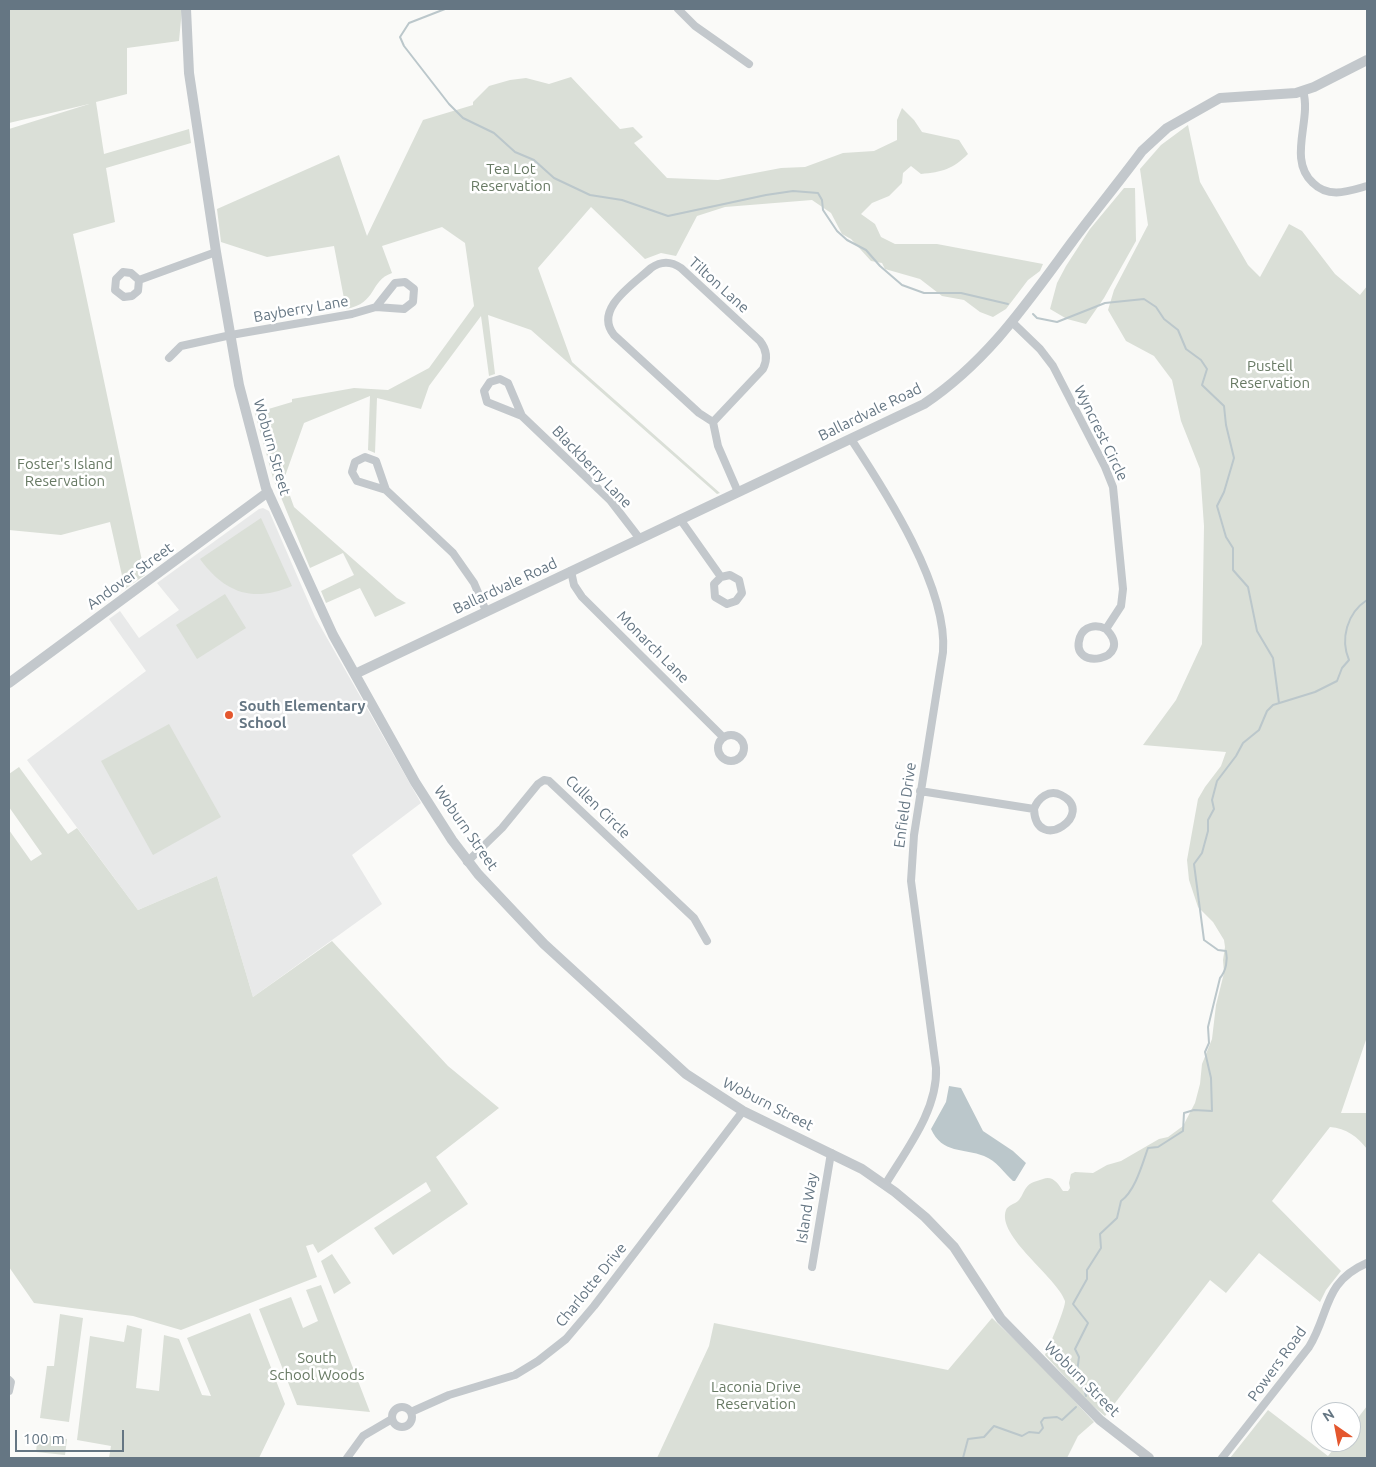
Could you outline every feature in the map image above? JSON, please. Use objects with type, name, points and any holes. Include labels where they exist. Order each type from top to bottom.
[{"type":"street","name":"Woburn Street","points":[[186,9],[189,73],[216,252],[239,385],[268,492],[314,597],[355,674],[436,816],[467,862],[546,946],[661,1052],[700,1085],[743,1111],[831,1153],[885,1185],[914,1207],[951,1243],[991,1306],[1005,1323],[1100,1420],[1149,1458]]},
{"type":"street","points":[[678,9],[699,29],[749,64]]},
{"type":"street","name":"Ballardvale Road","points":[[355,674],[916,408],[943,391],[986,353],[1012,322],[1142,151],[1158,134],[1225,96],[1268,97],[1303,91],[1367,60]]},
{"type":"street","points":[[1303,91],[1306,104],[1301,155],[1304,170],[1309,178],[1318,188],[1331,192],[1341,193],[1367,186]]},
{"type":"street","points":[[139,280],[216,252]]},
{"type":"street","name":"Tilton Lane","points":[[672,263],[681,268],[760,341],[766,350],[767,360],[763,369],[713,422],[699,413],[614,335],[609,327],[608,318],[612,306],[651,268],[658,264],[672,263]]},
{"type":"street","name":"Bayberry Lane","points":[[169,358],[181,346],[352,314],[376,306],[407,308],[414,300],[414,289],[405,282],[395,283],[376,306]]},
{"type":"street","name":"Wyncrest Circle","points":[[1012,322],[1040,349],[1053,366],[1113,487],[1124,589],[1122,606],[1106,629]]},
{"type":"street","name":"Blackberry Lane","points":[[522,416],[489,404],[484,394],[490,382],[500,379],[508,383],[522,416],[610,500],[640,539]]},
{"type":"street","points":[[713,422],[718,446],[738,492]]},
{"type":"street","name":"Enfield Drive","points":[[852,439],[904,525],[934,594],[942,621],[942,652],[914,835],[911,881],[936,1084],[929,1108],[885,1185]]},
{"type":"street","points":[[386,490],[376,460],[365,457],[355,462],[352,472],[357,482],[386,490],[433,532],[452,553],[474,583],[486,611]]},
{"type":"street","name":"Andover Street","points":[[9,683],[268,492]]},
{"type":"street","points":[[680,519],[721,577]]},
{"type":"street","name":"Monarch Lane","points":[[571,571],[574,585],[582,597],[723,737]]},
{"type":"street","points":[[1095,626],[1106,629],[1113,638],[1110,653],[1100,660],[1090,659],[1085,656],[1079,646],[1081,634],[1095,626]]},
{"type":"street","name":"Cullen Circle","points":[[467,862],[502,828],[538,784],[544,780],[549,780],[694,918],[707,941]]},
{"type":"street","points":[[920,791],[1034,809]]},
{"type":"street","points":[[1052,793],[1064,796],[1068,800],[1072,812],[1068,824],[1058,830],[1052,830],[1046,829],[1037,821],[1034,809],[1040,798],[1052,793]]},
{"type":"street","name":"Charlotte Drive","points":[[411,1412],[449,1395],[514,1375],[538,1361],[566,1339],[594,1306],[743,1111]]},
{"type":"street","name":"Island Way","points":[[812,1267],[831,1153]]},
{"type":"street","name":"Powers Road","points":[[1222,1458],[1309,1347],[1318,1330],[1333,1289],[1351,1271],[1367,1263]]},
{"type":"street","points":[[9,1380],[11,1382],[9,1391]]},
{"type":"street","name":"Charlotte Drive","points":[[399,1407],[405,1407],[411,1412],[411,1421],[405,1426],[398,1426],[392,1419],[393,1412],[399,1407]]},
{"type":"street","name":"Charlotte Drive","points":[[347,1458],[363,1436],[392,1419]]},
{"type":"shaded area","name":"South Elementary School","points":[[263,508],[269,511],[315,617],[421,803],[352,855],[382,904],[253,997],[217,876],[138,910],[27,760],[146,671],[109,619],[120,611],[139,638],[179,610],[157,583]]},
{"type":"shaded area","points":[[949,1086],[961,1088],[983,1131],[1013,1151],[1026,1163],[1015,1181],[989,1158],[954,1149],[941,1143],[936,1137],[931,1129],[946,1102]]},
{"type":"green space","name":"Foster's Island Reservation","points":[[9,9],[182,9],[179,41],[127,48],[127,94],[96,102],[104,154],[189,129],[191,143],[106,168],[115,222],[73,234],[145,575],[125,589],[110,522],[61,535],[9,530],[9,129],[89,104],[9,123]]},
{"type":"green space","name":"Tea Lot Reservation","points":[[571,77],[620,129],[633,127],[643,137],[634,143],[667,178],[718,180],[781,168],[805,167],[843,153],[874,151],[897,140],[897,120],[902,108],[914,120],[922,132],[959,140],[968,154],[957,163],[941,171],[921,174],[911,166],[903,173],[902,183],[889,196],[872,203],[861,214],[875,224],[881,237],[895,244],[937,244],[1043,264],[1040,271],[1028,280],[1006,309],[993,317],[980,312],[964,300],[942,296],[920,279],[885,269],[882,263],[871,261],[851,239],[842,234],[831,213],[812,200],[725,207],[697,216],[676,256],[661,253],[645,259],[591,207],[538,268],[572,362],[720,493],[717,494],[531,330],[488,315],[495,374],[489,376],[481,316],[429,386],[421,409],[377,398],[375,453],[368,450],[370,396],[304,423],[284,479],[294,507],[397,598],[406,603],[375,617],[360,588],[326,603],[321,591],[354,575],[343,553],[310,568],[273,478],[255,413],[292,402],[292,399],[354,388],[388,390],[429,368],[474,306],[465,243],[442,227],[382,246],[392,273],[380,281],[369,297],[363,302],[346,309],[334,246],[267,257],[221,242],[217,209],[339,155],[367,236],[423,120],[473,105],[473,102],[489,86],[526,78],[549,84]]},
{"type":"green space","name":"Pustell Reservation","points":[[1188,125],[1200,182],[1248,265],[1260,277],[1289,224],[1302,231],[1335,274],[1360,295],[1367,286],[1367,1037],[1341,1113],[1367,1113],[1367,1149],[1351,1134],[1341,1129],[1330,1127],[1272,1201],[1341,1271],[1326,1290],[1320,1302],[1259,1253],[1226,1293],[1210,1280],[1105,1416],[1087,1401],[1045,1355],[1060,1319],[1065,1301],[1051,1280],[1018,1244],[1005,1220],[1008,1207],[1018,1201],[1028,1186],[1034,1182],[1049,1178],[1057,1183],[1063,1191],[1068,1191],[1071,1174],[1075,1172],[1093,1173],[1107,1165],[1121,1161],[1159,1139],[1168,1137],[1183,1126],[1195,1103],[1200,1084],[1202,1064],[1212,1039],[1216,1005],[1224,973],[1224,940],[1213,922],[1198,907],[1189,880],[1187,860],[1198,799],[1221,766],[1226,752],[1143,745],[1176,700],[1202,644],[1204,526],[1200,469],[1181,421],[1172,380],[1154,356],[1126,341],[1108,310],[1114,290],[1148,225],[1140,169],[1161,145]]},
{"type":"green space","points":[[1124,188],[1135,188],[1136,241],[1104,298],[1086,324],[1067,319],[1050,309],[1057,283],[1090,229]]},
{"type":"green space","points":[[261,518],[292,586],[265,594],[241,592],[219,580],[200,559]]},
{"type":"green space","points":[[225,594],[246,628],[197,659],[176,625]]},
{"type":"green space","points":[[169,724],[221,817],[153,855],[101,761]]},
{"type":"green space","points":[[19,767],[68,834],[77,828],[138,910],[217,876],[253,997],[332,941],[448,1066],[499,1108],[436,1157],[468,1204],[393,1255],[374,1228],[431,1191],[426,1182],[318,1253],[313,1244],[306,1246],[317,1277],[181,1330],[133,1316],[34,1303],[9,1267],[9,830],[31,861],[42,854],[9,807],[9,774]]},
{"type":"green space","points":[[332,1254],[351,1283],[334,1294],[321,1261]]},
{"type":"green space","name":"South School Woods","points":[[321,1285],[370,1412],[297,1405],[259,1309],[291,1297],[303,1328],[318,1321],[306,1290]]},
{"type":"green space","points":[[250,1313],[285,1404],[259,1458],[109,1458],[111,1446],[77,1440],[90,1336],[124,1342],[127,1325],[142,1329],[136,1388],[159,1391],[164,1335],[179,1339],[202,1395],[211,1396],[187,1338]]},
{"type":"green space","points":[[60,1314],[83,1318],[69,1422],[40,1418],[47,1366],[54,1366]]},
{"type":"green space","name":"Laconia Drive Reservation","points":[[992,1318],[1044,1368],[1094,1422],[1078,1436],[1067,1458],[657,1458],[709,1346],[714,1323],[948,1370]]},
{"type":"green space","points":[[1367,1406],[1367,1458],[1230,1458],[1268,1410],[1311,1443],[1311,1452],[1323,1452],[1328,1456],[1331,1452],[1361,1452],[1361,1414]]},
{"type":"green space","points":[[38,1434],[67,1439],[65,1455],[36,1452]]},
{"type":"waterway","points":[[445,9],[409,23],[400,37],[404,46],[449,104],[463,118],[494,133],[515,152],[534,160],[554,178],[590,195],[622,200],[668,216],[766,195],[793,191],[818,193],[822,200],[823,210],[837,231],[847,240],[866,250],[880,266],[902,285],[924,293],[961,293],[1008,304]]},
{"type":"waterway","points":[[1033,314],[1037,318],[1057,322],[1105,303],[1144,299],[1156,307],[1164,319],[1178,330],[1186,349],[1201,360],[1207,369],[1202,385],[1224,406],[1226,425],[1234,458],[1224,492],[1217,506],[1226,537],[1233,548],[1233,570],[1248,587],[1257,631],[1273,658],[1279,703]]},
{"type":"waterway","points":[[1086,1396],[1084,1389],[1076,1380],[1079,1357],[1075,1349],[1088,1323],[1073,1304],[1087,1279],[1087,1270],[1101,1248],[1100,1234],[1117,1218],[1121,1201],[1126,1197],[1134,1184],[1148,1148],[1158,1147],[1183,1131],[1184,1113],[1194,1110],[1212,1111],[1211,1078],[1205,1052],[1209,1043],[1208,1027],[1220,978],[1226,965],[1227,954],[1226,951],[1218,950],[1204,940],[1194,864],[1202,853],[1208,831],[1208,820],[1214,809],[1212,800],[1217,781],[1236,756],[1243,743],[1259,730],[1267,711],[1273,705],[1315,692],[1337,681],[1342,668],[1349,660],[1345,644],[1347,627],[1354,612],[1367,600]]},
{"type":"waterway","points":[[963,1458],[968,1439],[984,1437],[994,1426],[1022,1436],[1029,1432],[1039,1433],[1043,1428],[1041,1422],[1044,1418],[1057,1417],[1062,1420],[1076,1407]]},
{"type":"place","name":"South Elementary School","points":[[229,715]]}]
